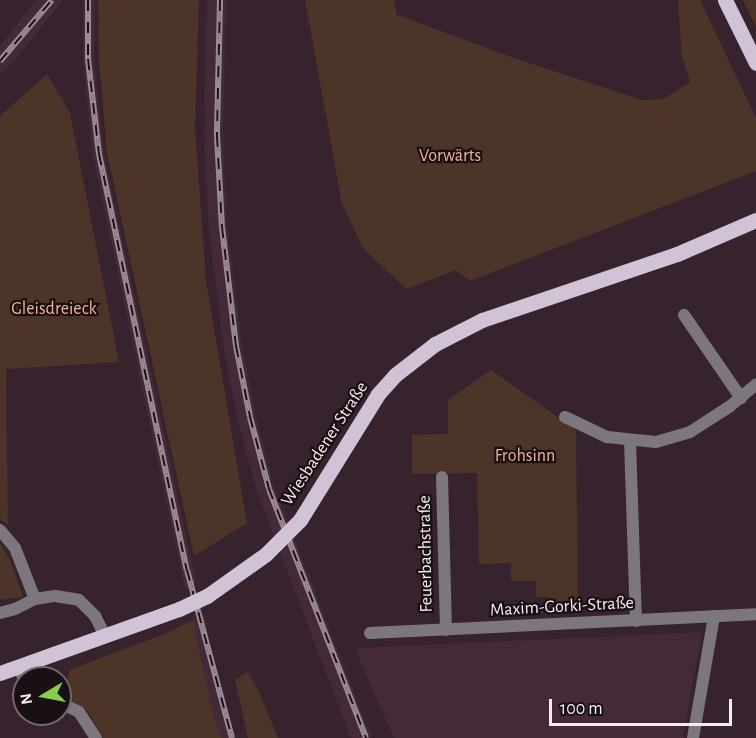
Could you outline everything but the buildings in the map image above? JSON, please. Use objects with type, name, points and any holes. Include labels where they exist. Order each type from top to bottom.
[{"type":"main road","points":[[725,0],[756,63]]},
{"type":"main road","name":"Wiesbadener Straße","points":[[37,666],[105,636],[179,609],[207,596],[266,554],[300,520],[378,394],[395,375],[435,344],[482,320],[677,254],[756,220]]},
{"type":"street","points":[[684,315],[741,399]]},
{"type":"street","points":[[565,417],[607,437],[656,442],[690,432],[741,399],[755,387]]},
{"type":"street","points":[[630,441],[636,621]]},
{"type":"street","name":"Feuerbachstraße","points":[[442,477],[446,630]]},
{"type":"street","points":[[0,530],[15,548],[35,599]]},
{"type":"street","points":[[0,613],[15,609],[35,599],[55,596],[79,600],[95,616],[105,636]]},
{"type":"street","name":"Maxim-Gorki-Straße","points":[[370,633],[756,614]]},
{"type":"street","points":[[693,738],[714,616]]},
{"type":"street","points":[[72,708],[79,712],[96,738]]},
{"type":"shaded area","points":[[36,0],[63,0],[16,59],[0,75],[0,46]]},
{"type":"shaded area","points":[[83,0],[95,0],[94,59],[104,154],[196,583],[185,589],[93,156],[83,59]]},
{"type":"shaded area","points":[[207,0],[226,0],[223,136],[227,227],[242,345],[256,416],[274,487],[372,738],[351,738],[257,492],[238,420],[224,349],[209,229],[204,135]]},
{"type":"shaded area","points":[[204,615],[223,707],[233,738],[222,738],[212,710],[193,620]]},
{"type":"shaded area","points":[[702,632],[683,738],[394,738],[359,659],[358,648]]},
{"type":"green space","points":[[98,0],[199,0],[195,129],[206,281],[247,523],[194,556],[107,152],[99,60]]},
{"type":"green space","name":"Vorwärts","points":[[305,0],[394,0],[397,15],[517,59],[642,100],[664,99],[690,82],[682,57],[678,0],[700,0],[756,118],[756,171],[470,281],[456,270],[406,289],[363,248],[342,204]]},
{"type":"green space","points":[[743,0],[756,0],[756,27]]},
{"type":"green space","name":"Gleisdreieck","points":[[47,74],[70,113],[119,362],[6,369],[8,525],[0,519],[0,116]]},
{"type":"green space","name":"Frohsinn","points":[[491,370],[576,430],[578,607],[549,607],[549,597],[536,597],[536,581],[511,581],[511,563],[479,564],[477,473],[412,474],[412,435],[448,434],[448,400]]},
{"type":"green space","points":[[0,543],[11,562],[23,597],[0,600]]},
{"type":"green space","points":[[193,620],[212,710],[222,738],[103,738],[86,709],[72,702],[72,669],[167,633]]},
{"type":"green space","points":[[248,672],[261,696],[278,738],[248,738],[235,680]]},
{"type":"railway","points":[[0,61],[52,0]]},
{"type":"railway","points":[[88,0],[88,59],[99,154],[187,570],[232,738]]},
{"type":"railway","points":[[220,0],[217,136],[222,227],[236,346],[250,417],[269,489],[366,738]]}]
